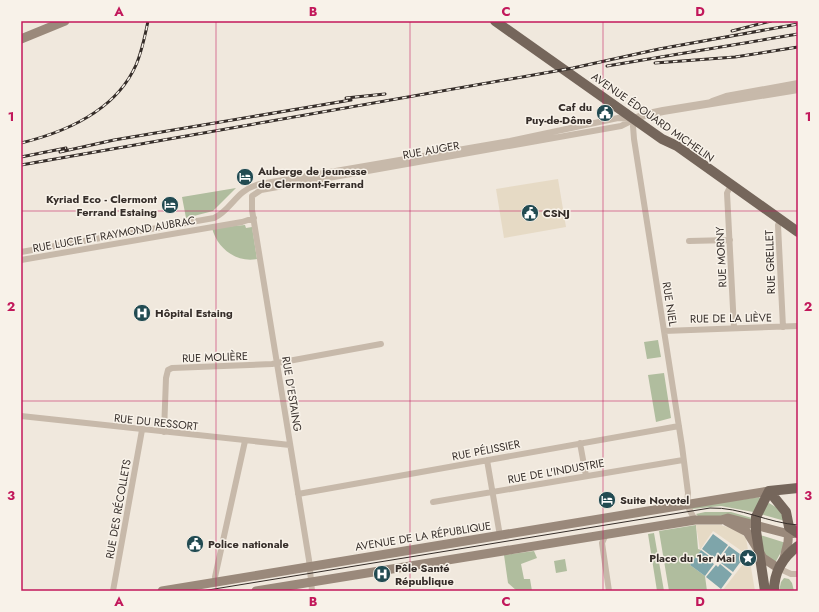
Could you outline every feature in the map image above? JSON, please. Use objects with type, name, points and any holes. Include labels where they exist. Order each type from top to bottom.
[{"type":"main road","points":[[21,38],[65,21]]},
{"type":"main road","name":"AVENUE ÉDOUARD MICHELIN","points":[[495,21],[662,139],[677,146],[798,232]]},
{"type":"main road","name":"AVENUE DE LA RÉPUBLIQUE","points":[[256,591],[500,536],[699,502],[798,488]]},
{"type":"main road","points":[[766,591],[756,524],[757,511],[769,491],[786,512],[791,532],[784,558],[778,568],[774,591]]},
{"type":"main road","name":"AVENUE DE LA RÉPUBLIQUE","points":[[162,591],[217,582],[310,578],[695,520],[721,520],[728,518],[791,532]]},
{"type":"main road","name":"AVENUE DE LA RÉPUBLIQUE","points":[[721,520],[750,534],[759,552]]},
{"type":"main road","points":[[784,558],[798,546]]},
{"type":"main road","points":[[759,552],[768,562],[778,568]]},
{"type":"street","points":[[705,104],[726,96],[798,83]]},
{"type":"street","points":[[21,252],[214,218],[243,191],[260,184],[510,140],[618,118],[635,119],[644,115],[798,89]]},
{"type":"street","name":"RUE AUGER","points":[[254,218],[251,198],[254,193],[261,190],[621,126],[635,119]]},
{"type":"street","name":"RUE NIEL","points":[[635,119],[633,126],[634,139],[679,426],[688,493],[687,505]]},
{"type":"street","name":"RUE MORNY","points":[[731,185],[727,194],[734,328]]},
{"type":"street","name":"RUE LUCIE ET RAYMOND AUBRAC","points":[[21,260],[254,218]]},
{"type":"street","name":"RUE D'ESTAING","points":[[254,218],[310,578]]},
{"type":"street","name":"RUE GRELLET","points":[[780,220],[778,225],[783,327]]},
{"type":"street","points":[[689,241],[730,240]]},
{"type":"street","name":"RUE DE LA LIÈVE","points":[[664,331],[798,326]]},
{"type":"street","points":[[277,363],[381,344]]},
{"type":"street","name":"RUE MOLIÈRE","points":[[164,432],[166,378],[168,370],[172,368],[277,363]]},
{"type":"street","name":"RUE DU RESSORT","points":[[21,416],[290,445]]},
{"type":"street","name":"RUE PÉLISSIER","points":[[298,494],[679,426]]},
{"type":"street","name":"RUE DES RÉCOLLETS","points":[[113,591],[142,430]]},
{"type":"street","points":[[217,582],[215,577],[245,441]]},
{"type":"street","points":[[580,443],[586,476]]},
{"type":"street","points":[[486,460],[500,536]]},
{"type":"street","name":"RUE DE L'INDUSTRIE","points":[[433,502],[683,460]]},
{"type":"street","points":[[688,493],[693,499],[699,502]]},
{"type":"street","points":[[687,505],[695,520]]},
{"type":"street","points":[[606,534],[602,543],[609,591]]},
{"type":"street","points":[[593,536],[602,543]]},
{"type":"street","points":[[778,568],[791,574],[798,574]]},
{"type":"green space","points":[[236,188],[213,211],[186,218],[182,197]]},
{"type":"green space","points":[[245,225],[246,228],[252,227],[257,259],[242,259],[228,252],[218,242],[212,228]]},
{"type":"green space","points":[[658,340],[661,357],[647,359],[644,342]]},
{"type":"green space","points":[[664,373],[671,418],[656,422],[648,375]]},
{"type":"green space","points":[[759,497],[761,499],[753,512],[721,506],[692,509],[691,507]]},
{"type":"green space","points":[[769,503],[779,509],[785,521],[760,514],[765,505]]},
{"type":"green space","points":[[705,512],[731,512],[752,518],[752,522],[698,516],[696,514]]},
{"type":"green space","points":[[696,525],[698,549],[701,550],[690,565],[705,576],[707,591],[669,591],[659,531]]},
{"type":"green space","points":[[654,533],[664,591],[657,591],[648,534]]},
{"type":"green space","points":[[760,535],[786,543],[775,563],[764,554]]},
{"type":"green space","points":[[534,551],[537,558],[521,564],[524,579],[530,579],[532,591],[517,591],[508,583],[504,555]]},
{"type":"green space","points":[[565,559],[567,571],[556,573],[554,561]]},
{"type":"green space","points":[[784,578],[789,579],[792,583],[794,591],[779,591],[781,582]]},
{"type":"shaded area","points":[[558,179],[566,227],[504,238],[496,189]]},
{"type":"shaded area","name":"Place du 1er Mai","points":[[696,525],[721,525],[737,530],[746,538],[755,591],[722,591],[747,559],[746,554],[713,531],[700,550]]},
{"type":"water","points":[[713,534],[728,545],[719,557],[716,555],[714,558],[702,549]]},
{"type":"water","points":[[729,546],[744,557],[733,572],[721,563],[723,560],[720,558]]},
{"type":"water","points":[[701,550],[713,559],[711,562],[714,564],[705,576],[690,565]]},
{"type":"water","points":[[720,564],[732,574],[721,589],[706,577],[716,565],[718,567]]},
{"type":"tram line","points":[[202,591],[710,508],[721,508],[744,512],[787,524],[798,525]]},
{"type":"railway","points":[[21,143],[55,132],[88,117],[103,107],[116,95],[127,81],[136,65],[142,49],[148,21]]},
{"type":"railway","points":[[732,31],[771,21]]},
{"type":"railway","points":[[21,165],[573,68],[659,49],[798,24]]},
{"type":"railway","points":[[607,66],[798,34]]},
{"type":"railway","points":[[655,63],[735,57],[798,47]]},
{"type":"railway","points":[[346,98],[385,94]]},
{"type":"railway","points":[[60,152],[114,140],[351,100]]},
{"type":"railway","points":[[21,157],[66,148]]},
{"type":"place","name":"Caf du Puy-de-Dôme","points":[[605,113]]},
{"type":"place","name":"Auberge de jeunesse de Clermont-Ferrand","points":[[245,177]]},
{"type":"place","name":"Kyriad Eco - Clermont Ferrand Estaing","points":[[170,205]]},
{"type":"place","name":"CSNJ","points":[[530,213]]},
{"type":"place","name":"Hôpital Estaing","points":[[142,313]]},
{"type":"place","name":"Suite Novotel","points":[[607,500]]},
{"type":"place","name":"Police nationale","points":[[195,544]]},
{"type":"place","name":"Place du 1er Mai","points":[[748,558]]},
{"type":"place","name":"Pôle Santé République","points":[[382,574]]}]
